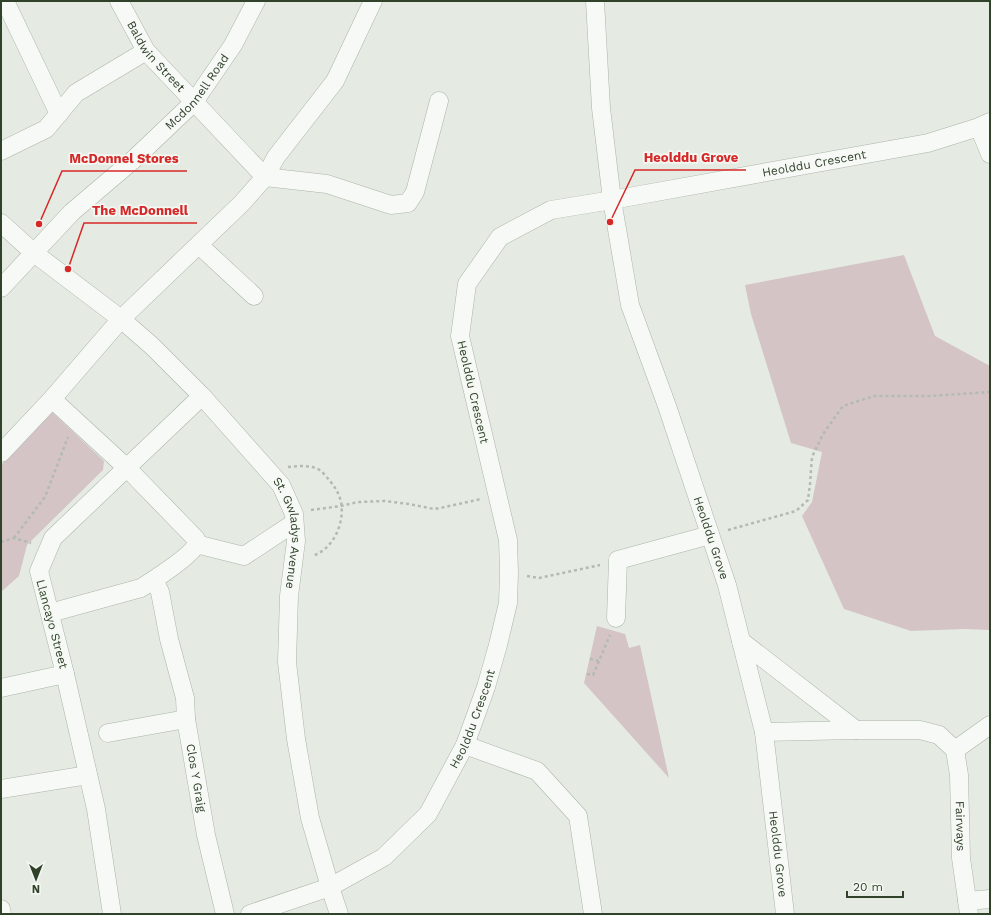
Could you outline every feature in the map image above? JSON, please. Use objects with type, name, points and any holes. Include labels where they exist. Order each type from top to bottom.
[{"type":"street","points":[[5,1],[59,114]]},
{"type":"street","name":"Mcdonnell Road","points":[[1,288],[72,212],[132,161],[194,102],[233,45],[256,1]]},
{"type":"street","points":[[1,453],[52,399],[121,319],[200,245],[242,203],[265,177],[276,157],[335,81],[373,1]]},
{"type":"street","name":"Heolddu Grove","points":[[595,1],[601,108],[612,200],[630,305],[667,406],[727,586],[741,641],[764,732],[785,914]]},
{"type":"street","name":"Baldwin Street","points":[[121,2],[146,51],[265,177]]},
{"type":"street","points":[[1,151],[46,129],[76,93],[146,51]]},
{"type":"street","points":[[265,177],[327,184],[391,205],[408,203],[415,192],[439,100]]},
{"type":"street","points":[[985,125],[990,154]]},
{"type":"street","name":"Heolddu Crescent","points":[[250,914],[330,887],[384,857],[428,814],[465,744],[486,687],[508,603],[508,540],[460,336],[467,284],[500,237],[551,210],[928,143],[985,125]]},
{"type":"street","name":"St. Gwladys Avenue","points":[[1,224],[34,253],[121,319],[152,346],[202,396],[281,485],[294,514],[296,541],[289,596],[287,662],[296,739],[310,818],[339,914]]},
{"type":"street","points":[[200,245],[254,296]]},
{"type":"street","name":"Llancayo Street","points":[[112,914],[96,809],[65,674],[38,571],[53,538],[202,396]]},
{"type":"street","points":[[50,613],[141,588],[191,553],[196,544],[196,539],[127,468],[52,399]]},
{"type":"street","points":[[196,544],[244,556],[294,523]]},
{"type":"street","points":[[616,618],[618,560],[710,535]]},
{"type":"street","name":"Clos Y Graig","points":[[154,580],[160,592],[169,638],[185,698],[186,719],[206,835],[225,914]]},
{"type":"street","points":[[741,641],[856,730]]},
{"type":"street","points":[[1,688],[65,674]]},
{"type":"street","points":[[108,733],[186,719]]},
{"type":"street","points":[[764,732],[920,730],[938,735],[956,750],[990,725]]},
{"type":"street","points":[[465,744],[537,771],[578,816],[593,914]]},
{"type":"street","name":"Fairways","points":[[956,750],[959,775],[961,858],[968,907],[990,899]]},
{"type":"street","points":[[1,789],[88,775]]},
{"type":"street","points":[[1,909],[2,914]]},
{"type":"path","points":[[710,535],[796,511],[808,500],[812,457],[822,434],[843,406],[874,396],[930,396],[990,392]]},
{"type":"path","points":[[14,538],[45,497],[74,420]]},
{"type":"path","points":[[274,477],[284,467],[301,465],[316,468],[326,476],[336,489],[341,501],[340,522],[336,536],[319,554],[307,558],[294,558]]},
{"type":"path","points":[[315,509],[341,506],[358,502],[385,501],[434,509],[497,495]]},
{"type":"path","points":[[1,542],[14,538],[48,549]]},
{"type":"path","points":[[509,573],[539,578],[618,560]]},
{"type":"path","points":[[587,674],[593,675],[616,618]]},
{"type":"path","points":[[590,659],[599,661]]},
{"type":"shaded area","points":[[904,255],[935,336],[990,366],[990,630],[964,629],[911,631],[844,609],[802,516],[812,502],[822,452],[791,443],[751,314],[745,285]]},
{"type":"shaded area","points":[[52,412],[104,461],[103,470],[27,545],[19,576],[1,592],[1,465]]},
{"type":"shaded area","points":[[597,626],[625,634],[629,648],[640,645],[669,778],[584,683]]},
{"type":"place","name":"Heolddu Grove","points":[[610,222]]},
{"type":"place","name":"McDonnel Stores","points":[[39,224]]},
{"type":"place","name":"The McDonnell","points":[[68,269]]}]
